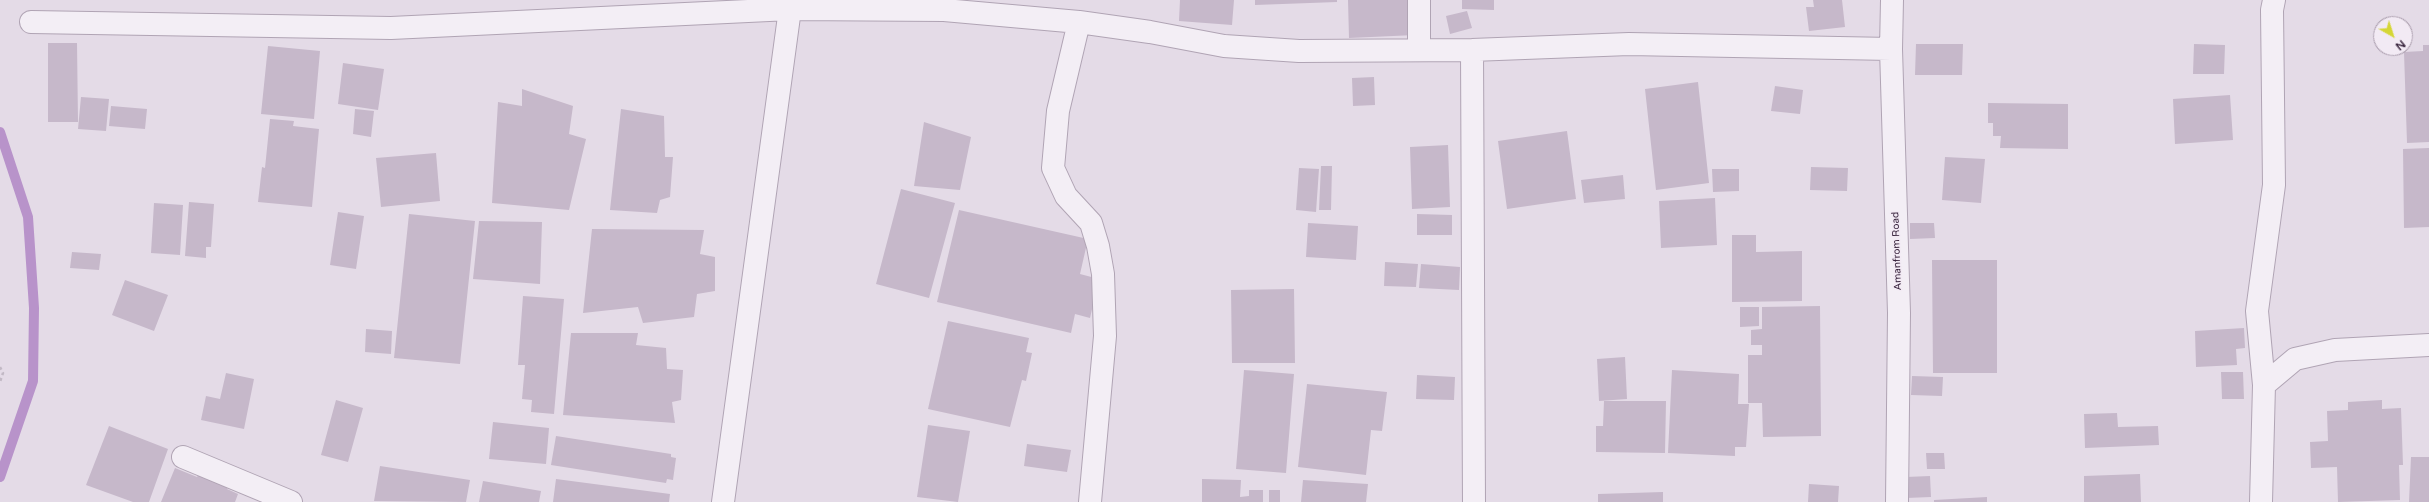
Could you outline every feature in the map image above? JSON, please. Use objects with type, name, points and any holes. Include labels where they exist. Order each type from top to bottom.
[{"type":"street","points":[[1419,0],[1420,48]]},
{"type":"street","name":"Amanfrom Road","points":[[1892,0],[1891,49],[1899,313],[1896,502]]},
{"type":"street","points":[[2261,502],[2264,385],[2257,311],[2274,184],[2272,10],[2274,0]]},
{"type":"street","points":[[31,22],[391,28],[790,10],[944,10],[1079,22],[1150,32],[1224,46],[1298,50],[1420,48],[1472,50],[1629,44],[1891,49]]},
{"type":"street","points":[[723,502],[790,10]]},
{"type":"street","points":[[1079,22],[1058,111],[1053,168],[1066,196],[1091,223],[1098,246],[1103,274],[1105,336],[1090,502]]},
{"type":"street","points":[[1472,50],[1474,502]]},
{"type":"street","points":[[2264,385],[2295,359],[2335,350],[2429,345]]},
{"type":"street","points":[[183,457],[291,502]]},
{"type":"path","points":[[0,367],[3,373],[0,382]]},
{"type":"building","points":[[1180,0],[1234,0],[1232,25],[1179,21]]},
{"type":"building","points":[[1255,0],[1337,0],[1337,2],[1255,5]]},
{"type":"building","points":[[1348,0],[1413,0],[1415,35],[1349,38]]},
{"type":"building","points":[[1462,0],[1494,0],[1494,10],[1462,9]]},
{"type":"building","points":[[1813,0],[1842,0],[1845,27],[1809,31],[1806,7],[1814,7]]},
{"type":"building","points":[[1467,11],[1472,28],[1450,34],[1446,16]]},
{"type":"building","points":[[48,43],[77,43],[78,122],[48,122]]},
{"type":"building","points":[[1916,44],[1963,44],[1962,75],[1915,75]]},
{"type":"building","points":[[2194,44],[2225,45],[2224,74],[2193,74]]},
{"type":"building","points":[[2423,45],[2429,45],[2429,142],[2407,143],[2404,56],[2413,56],[2413,52],[2423,51]]},
{"type":"building","points":[[268,46],[320,51],[314,119],[261,114]]},
{"type":"building","points":[[343,63],[384,69],[378,110],[338,104]]},
{"type":"building","points":[[1374,77],[1375,105],[1353,106],[1352,78]]},
{"type":"building","points":[[1698,82],[1709,183],[1656,190],[1645,89]]},
{"type":"building","points":[[1775,86],[1803,90],[1800,114],[1771,111]]},
{"type":"building","points":[[522,89],[573,106],[569,134],[586,139],[569,210],[492,203],[498,102],[522,106]]},
{"type":"building","points":[[2230,95],[2233,140],[2175,144],[2173,99]]},
{"type":"building","points":[[81,97],[109,99],[106,131],[78,129]]},
{"type":"building","points":[[1988,103],[2068,104],[2068,149],[2000,148],[2001,136],[1993,136],[1993,123],[1988,123]]},
{"type":"building","points":[[111,106],[147,109],[145,129],[109,126]]},
{"type":"building","points":[[355,109],[374,111],[371,137],[353,134]]},
{"type":"building","points":[[621,109],[664,116],[665,157],[673,157],[670,197],[660,200],[657,213],[610,210]]},
{"type":"building","points":[[270,119],[294,121],[293,126],[319,129],[312,207],[258,202],[262,167],[265,168]]},
{"type":"building","points":[[924,122],[971,137],[960,190],[914,186]]},
{"type":"building","points":[[1567,131],[1576,199],[1507,209],[1498,141]]},
{"type":"building","points":[[1448,145],[1450,207],[1412,209],[1410,147]]},
{"type":"building","points":[[2429,148],[2429,227],[2404,228],[2403,149]]},
{"type":"building","points":[[436,153],[440,201],[381,207],[376,158]]},
{"type":"building","points":[[1945,157],[1985,159],[1981,203],[1942,200]]},
{"type":"building","points":[[1321,166],[1332,166],[1331,210],[1319,210]]},
{"type":"building","points":[[1811,167],[1848,168],[1847,191],[1810,190]]},
{"type":"building","points":[[1299,168],[1319,169],[1316,212],[1296,210]]},
{"type":"building","points":[[1712,169],[1739,169],[1739,191],[1713,192]]},
{"type":"building","points":[[1623,175],[1625,199],[1584,203],[1581,180]]},
{"type":"building","points":[[901,189],[955,203],[929,298],[876,284]]},
{"type":"building","points":[[1715,198],[1717,245],[1661,248],[1659,201]]},
{"type":"building","points":[[189,202],[214,204],[211,247],[206,247],[206,258],[185,256]]},
{"type":"building","points":[[154,203],[183,205],[180,255],[151,253]]},
{"type":"building","points":[[959,210],[1088,239],[1080,274],[1099,279],[1090,318],[1075,314],[1071,333],[937,302]]},
{"type":"building","points":[[338,212],[364,216],[356,269],[330,265]]},
{"type":"building","points":[[409,214],[475,221],[460,364],[394,358]]},
{"type":"building","points":[[1417,214],[1452,215],[1452,235],[1417,235]]},
{"type":"building","points":[[479,221],[542,222],[540,284],[473,279]]},
{"type":"building","points":[[1308,223],[1358,226],[1356,260],[1306,257]]},
{"type":"building","points":[[1910,223],[1934,223],[1935,238],[1910,239]]},
{"type":"building","points":[[592,229],[704,230],[700,254],[715,257],[715,291],[697,294],[694,317],[643,323],[638,307],[583,313]]},
{"type":"building","points":[[1732,235],[1756,235],[1756,252],[1802,251],[1802,301],[1732,302]]},
{"type":"building","points":[[72,252],[101,254],[99,270],[70,268]]},
{"type":"building","points":[[1932,260],[1997,260],[1997,373],[1933,373]]},
{"type":"building","points":[[1385,262],[1418,264],[1416,287],[1384,286]]},
{"type":"building","points":[[1421,264],[1460,267],[1459,290],[1419,288]]},
{"type":"building","points":[[125,280],[168,295],[154,331],[112,315]]},
{"type":"building","points":[[1294,289],[1295,363],[1232,363],[1231,290]]},
{"type":"building","points":[[523,296],[564,299],[554,414],[531,412],[532,400],[522,399],[525,365],[518,365]]},
{"type":"building","points":[[1820,306],[1821,436],[1763,437],[1762,403],[1748,403],[1748,355],[1762,355],[1762,345],[1751,345],[1751,330],[1762,329],[1762,307]]},
{"type":"building","points":[[1740,307],[1759,307],[1759,326],[1740,327]]},
{"type":"building","points":[[948,321],[1029,338],[1026,352],[1032,353],[1026,381],[1022,380],[1010,427],[928,409]]},
{"type":"building","points":[[2244,328],[2245,348],[2236,349],[2237,365],[2196,367],[2195,331]]},
{"type":"building","points":[[366,329],[392,331],[391,354],[365,352]]},
{"type":"building","points":[[571,333],[638,333],[636,345],[666,348],[667,369],[683,370],[681,400],[672,402],[675,423],[563,415]]},
{"type":"building","points":[[1625,357],[1627,399],[1599,401],[1597,359]]},
{"type":"building","points":[[1244,370],[1294,374],[1286,473],[1236,469]]},
{"type":"building","points":[[1672,370],[1739,374],[1738,404],[1749,404],[1746,447],[1735,447],[1735,456],[1668,453]]},
{"type":"building","points":[[2221,372],[2243,372],[2244,399],[2222,399]]},
{"type":"building","points":[[226,373],[254,379],[244,429],[201,420],[206,396],[220,399]]},
{"type":"building","points":[[1417,375],[1455,377],[1454,400],[1416,399]]},
{"type":"building","points":[[1912,376],[1943,377],[1942,396],[1911,395]]},
{"type":"building","points":[[1307,384],[1387,392],[1382,431],[1371,430],[1366,475],[1298,467]]},
{"type":"building","points":[[336,400],[363,408],[348,462],[321,455]]},
{"type":"building","points":[[2382,400],[2382,409],[2401,408],[2403,465],[2399,465],[2400,500],[2338,502],[2337,467],[2311,468],[2310,442],[2328,441],[2327,411],[2348,410],[2348,402]]},
{"type":"building","points":[[1604,401],[1666,401],[1665,453],[1596,452],[1596,426],[1603,426]]},
{"type":"building","points":[[2117,413],[2118,427],[2158,426],[2159,445],[2085,448],[2084,414]]},
{"type":"building","points":[[493,422],[549,428],[546,464],[489,459]]},
{"type":"building","points":[[928,425],[970,431],[958,502],[917,497]]},
{"type":"building","points":[[109,426],[168,449],[149,502],[133,502],[86,485]]},
{"type":"building","points":[[556,436],[671,454],[671,457],[676,458],[673,480],[667,479],[666,483],[551,465]]},
{"type":"building","points":[[1027,444],[1071,450],[1067,472],[1024,466]]},
{"type":"building","points":[[1926,453],[1944,453],[1945,469],[1927,469]]},
{"type":"building","points":[[2411,457],[2429,457],[2429,502],[2409,502]]},
{"type":"building","points":[[380,466],[470,480],[466,502],[374,501]]},
{"type":"building","points":[[175,468],[197,477],[199,474],[229,486],[227,489],[238,494],[235,502],[161,502]]},
{"type":"building","points":[[2140,474],[2141,502],[2084,502],[2084,476]]},
{"type":"building","points":[[1930,476],[1931,497],[1906,498],[1906,477]]},
{"type":"building","points":[[556,479],[670,494],[669,502],[553,502]]},
{"type":"building","points":[[1202,479],[1241,480],[1240,497],[1249,496],[1249,490],[1263,490],[1263,502],[1202,502]]},
{"type":"building","points":[[1303,480],[1368,484],[1366,502],[1301,502]]},
{"type":"building","points":[[483,481],[541,491],[539,502],[479,502]]},
{"type":"building","points":[[1809,484],[1839,486],[1838,502],[1808,502]]},
{"type":"building","points":[[1269,490],[1280,490],[1280,502],[1269,502]]},
{"type":"building","points":[[1663,492],[1663,502],[1598,502],[1598,494]]},
{"type":"building","points":[[1987,497],[1987,502],[1934,502],[1934,500]]},
{"type":"waterway","points":[[0,132],[28,217],[34,308],[33,381],[0,477]]}]
